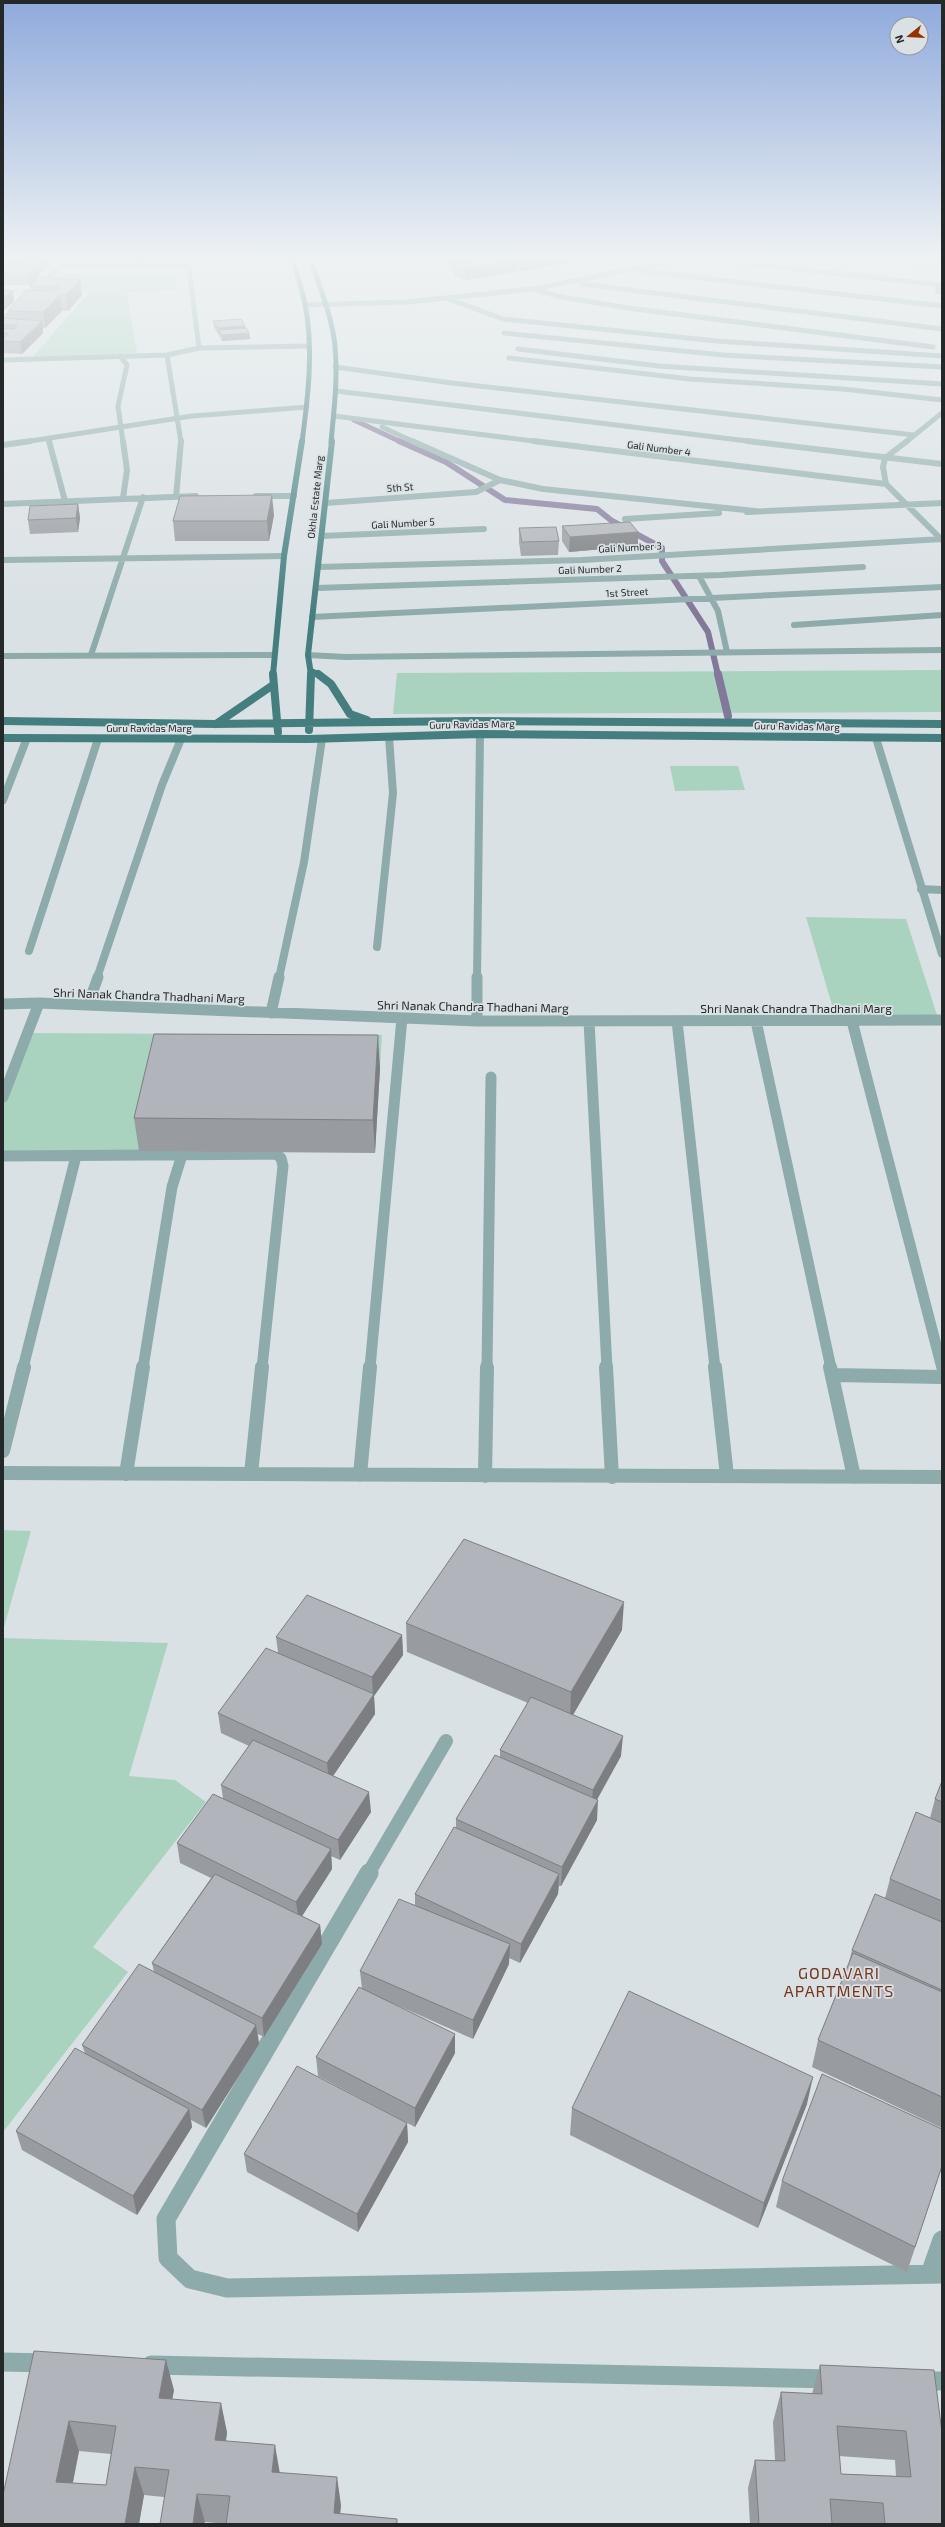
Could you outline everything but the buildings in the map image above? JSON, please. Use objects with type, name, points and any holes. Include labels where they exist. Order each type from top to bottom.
[{"type":"main road","name":"Okhla Estate Marg","points":[[278,739],[278,723],[273,685],[274,655],[284,556],[307,407],[308,378]]},
{"type":"main road","name":"Okhla Estate Marg","points":[[308,739],[311,671],[308,655],[326,503],[336,391],[335,378]]},
{"type":"main road","points":[[311,671],[324,676],[332,683],[350,714],[384,723]]},
{"type":"main road","points":[[216,724],[273,685]]},
{"type":"main road","name":"Guru Ravidas Marg","points":[[3,721],[216,724],[482,721],[942,724]]},
{"type":"main road","name":"Guru Ravidas Marg","points":[[3,738],[322,739],[480,734],[942,738]]},
{"type":"street","points":[[123,498],[127,470],[118,406],[124,378]]},
{"type":"street","points":[[171,378],[181,442],[176,497]]},
{"type":"street","points":[[415,378],[914,435]]},
{"type":"street","points":[[681,378],[843,389],[942,400]]},
{"type":"street","points":[[847,378],[942,384]]},
{"type":"street","points":[[336,391],[696,433],[942,464]]},
{"type":"street","points":[[3,445],[177,418],[252,409],[307,407]]},
{"type":"street","points":[[942,413],[885,458],[883,467],[886,484],[942,539]]},
{"type":"street","name":"Gali Number 4","points":[[334,416],[886,484]]},
{"type":"street","points":[[370,421],[500,480],[550,490],[755,511]]},
{"type":"street","points":[[48,438],[65,501]]},
{"type":"street","points":[[930,463],[942,455]]},
{"type":"street","name":"5th St","points":[[326,503],[476,492],[500,480]]},
{"type":"street","points":[[3,504],[143,497],[208,496]]},
{"type":"street","points":[[247,496],[294,496]]},
{"type":"street","points":[[91,655],[143,497]]},
{"type":"street","points":[[625,519],[755,511],[942,503]]},
{"type":"street","name":"Gali Number 5","points":[[322,536],[484,529]]},
{"type":"street","name":"Gali Number 3","points":[[318,567],[582,560],[942,539]]},
{"type":"street","points":[[3,569],[4,560],[284,556]]},
{"type":"street","name":"Gali Number 2","points":[[317,588],[699,576],[863,567]]},
{"type":"street","points":[[699,576],[718,611],[727,652]]},
{"type":"street","name":"1st Street","points":[[312,617],[942,587]]},
{"type":"street","points":[[794,625],[942,615]]},
{"type":"street","points":[[308,655],[345,657],[942,650]]},
{"type":"street","points":[[3,656],[274,655]]},
{"type":"street","points":[[477,1021],[480,734]]},
{"type":"street","points":[[377,947],[392,793],[389,737]]},
{"type":"street","points":[[3,800],[27,738]]},
{"type":"street","points":[[876,738],[942,954]]},
{"type":"street","points":[[29,951],[98,739]]},
{"type":"street","points":[[88,1005],[162,785],[181,739]]},
{"type":"street","points":[[272,1013],[304,862],[322,739]]},
{"type":"street","points":[[921,889],[942,890]]},
{"type":"street","points":[[3,1097],[39,1003]]},
{"type":"street","name":"Shri Nanak Chandra Thadhani Marg","points":[[3,1004],[39,1003],[477,1021],[942,1020]]},
{"type":"street","points":[[360,1475],[402,1018]]},
{"type":"street","points":[[589,1021],[612,1477]]},
{"type":"street","points":[[677,1021],[727,1476]]},
{"type":"street","points":[[756,1021],[854,1477]]},
{"type":"street","points":[[852,1021],[942,1368]]},
{"type":"street","points":[[486,1476],[491,1077]]},
{"type":"street","points":[[3,1156],[276,1154],[281,1158],[283,1166],[252,1474]]},
{"type":"street","points":[[126,1474],[172,1187],[182,1155]]},
{"type":"street","points":[[3,1451],[76,1156]]},
{"type":"street","points":[[833,1375],[942,1377]]},
{"type":"street","points":[[3,1473],[612,1477],[942,1477]]},
{"type":"street","points":[[446,1741],[166,2219],[168,2258],[190,2279],[227,2288],[936,2274],[942,2240]]},
{"type":"street","points":[[3,2362],[67,2363]]},
{"type":"street","points":[[130,2364],[853,2379]]},
{"type":"street","points":[[899,2380],[942,2381]]},
{"type":"green space","points":[[942,670],[942,712],[393,714],[397,673]]},
{"type":"green space","points":[[670,766],[738,766],[745,790],[675,791]]},
{"type":"green space","points":[[806,917],[906,919],[937,1015],[835,1015]]},
{"type":"green space","points":[[27,1033],[382,1035],[380,1068],[139,1151],[3,1151],[3,1103]]},
{"type":"green space","points":[[3,1530],[31,1531],[3,1631]]},
{"type":"green space","points":[[3,1638],[168,1643],[129,1776],[175,1780],[206,1802],[93,1947],[128,1972],[3,2132]]},
{"type":"waterway","points":[[354,420],[401,442]]},
{"type":"waterway","points":[[399,441],[446,462],[505,500],[597,509],[612,521],[662,548],[662,561],[708,632],[718,675]]},
{"type":"waterway","points":[[718,674],[728,716]]},
{"type":"district","name":"GODAVARI APARTMENTS","points":[[839,1981]]}]
